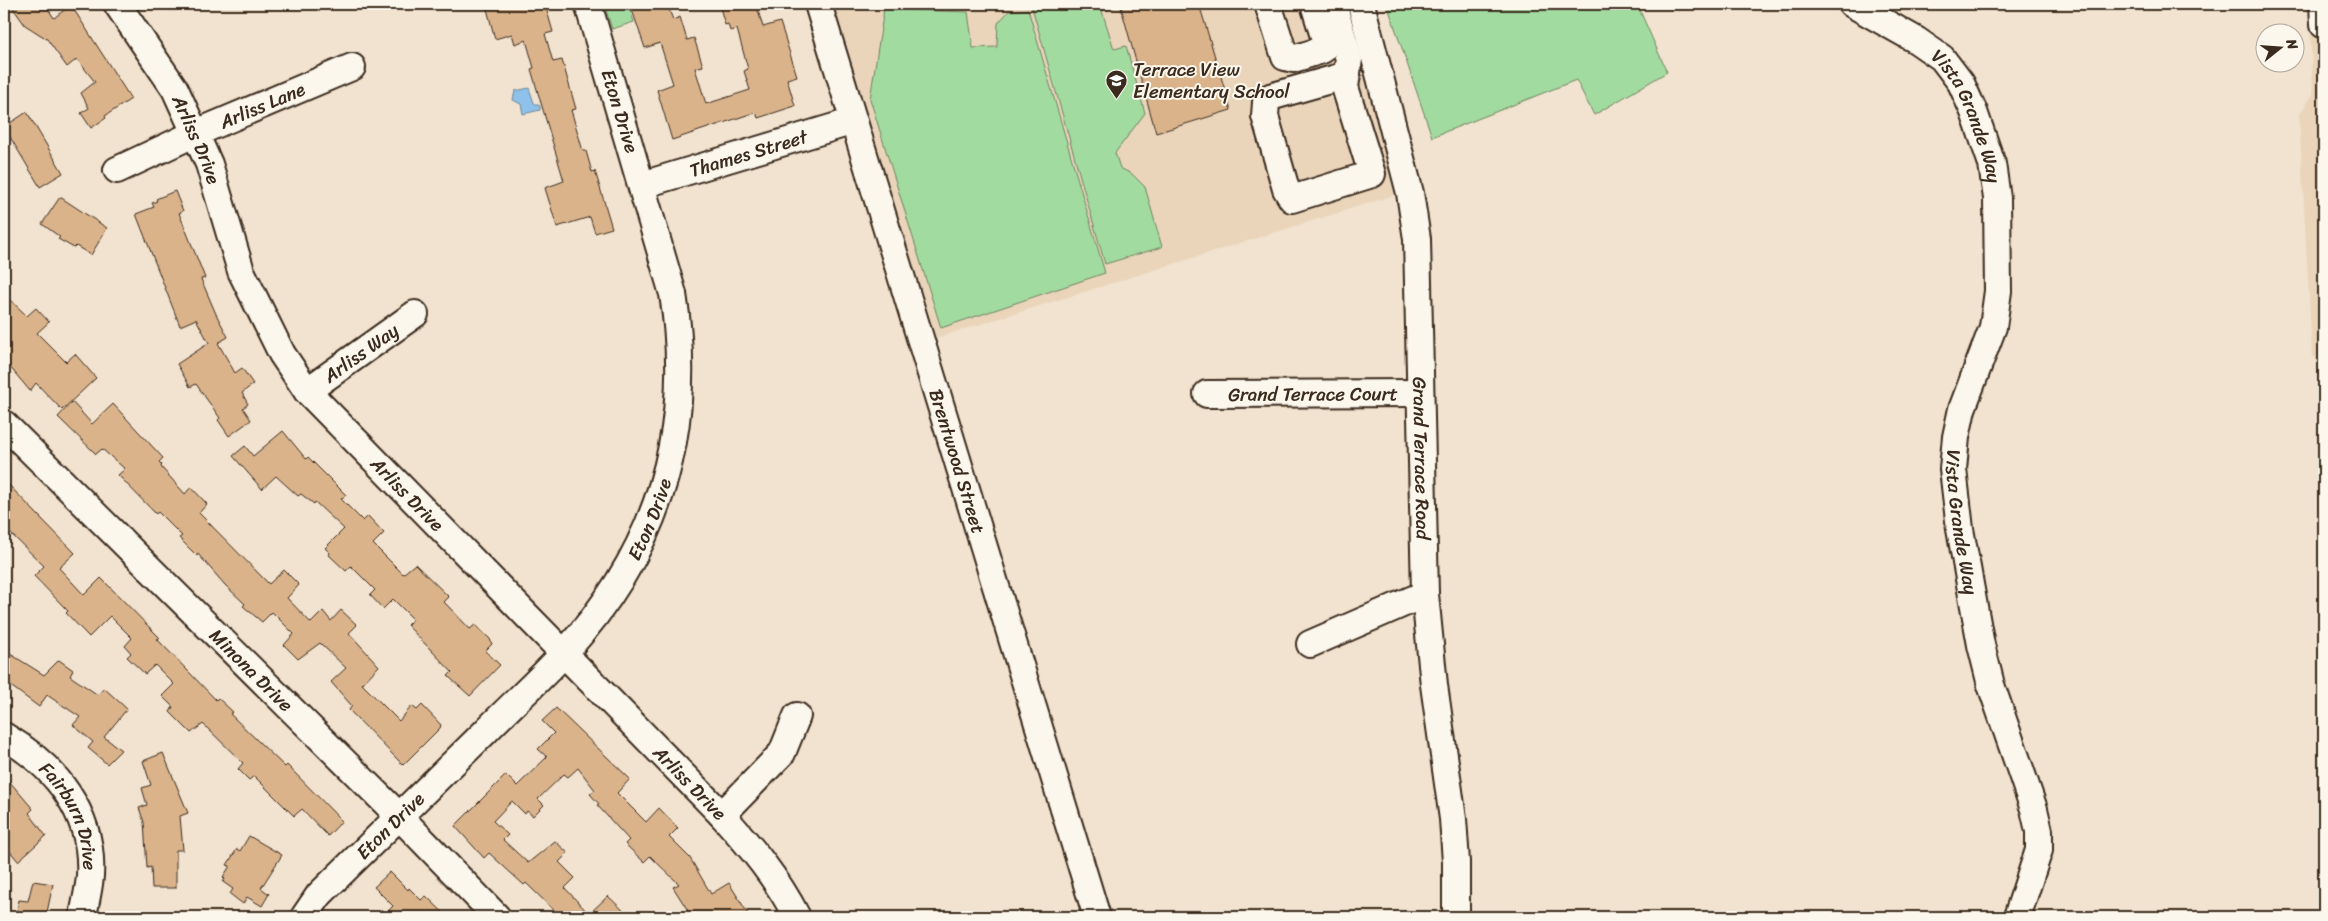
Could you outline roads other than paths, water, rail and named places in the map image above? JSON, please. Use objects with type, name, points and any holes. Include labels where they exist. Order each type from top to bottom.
[{"type":"street","name":"Arliss Drive","points":[[116,4],[175,89],[209,164],[242,271],[282,354],[307,391],[565,652],[722,815],[759,856],[785,894],[797,917]]},
{"type":"street","name":"Eton Drive","points":[[304,917],[319,895],[565,652],[607,599],[640,546],[653,517],[666,477],[677,429],[680,368],[676,314],[668,270],[588,4]]},
{"type":"street","name":"Brentwood Street","points":[[818,4],[1097,917]]},
{"type":"street","points":[[1268,4],[1285,56],[1293,59],[1322,50],[1326,43],[1314,4]]},
{"type":"street","points":[[1333,4],[1350,59],[1345,87],[1372,174]]},
{"type":"street","name":"Grand Terrace Road","points":[[1361,4],[1403,164],[1417,239],[1425,594],[1435,694],[1453,819],[1456,862],[1456,917]]},
{"type":"street","name":"Vista Grande Way","points":[[1852,4],[1916,40],[1942,58],[1961,83],[1971,104],[1992,164],[1997,198],[1998,291],[1993,327],[1962,409],[1956,437],[1953,469],[1960,529],[1981,645],[1991,686],[2034,809],[2039,831],[2037,858],[2017,917]]},
{"type":"street","points":[[2323,4],[2324,25]]},
{"type":"street","points":[[1376,60],[1270,97],[1266,102],[1265,116],[1286,190],[1292,198],[1403,164]]},
{"type":"street","name":"Arliss Lane","points":[[116,170],[196,133],[352,67]]},
{"type":"street","name":"Thames Street","points":[[642,185],[854,121]]},
{"type":"street","name":"Arliss Way","points":[[307,391],[415,314]]},
{"type":"street","name":"Grand Terrace Court","points":[[1207,394],[1419,393]]},
{"type":"street","name":"Minona Drive","points":[[4,424],[400,816],[497,917]]},
{"type":"street","points":[[1310,644],[1425,594]]},
{"type":"street","points":[[722,815],[782,753],[797,716]]},
{"type":"street","name":"Fairburn Drive","points":[[4,736],[31,753],[54,774],[67,792],[78,814],[86,834],[90,875],[83,917]]},
{"type":"water","points":[[529,88],[534,103],[540,106],[540,110],[523,114],[521,104],[513,100],[515,91]]},
{"type":"place","name":"Terrace View Elementary School","points":[[1117,99]]}]
